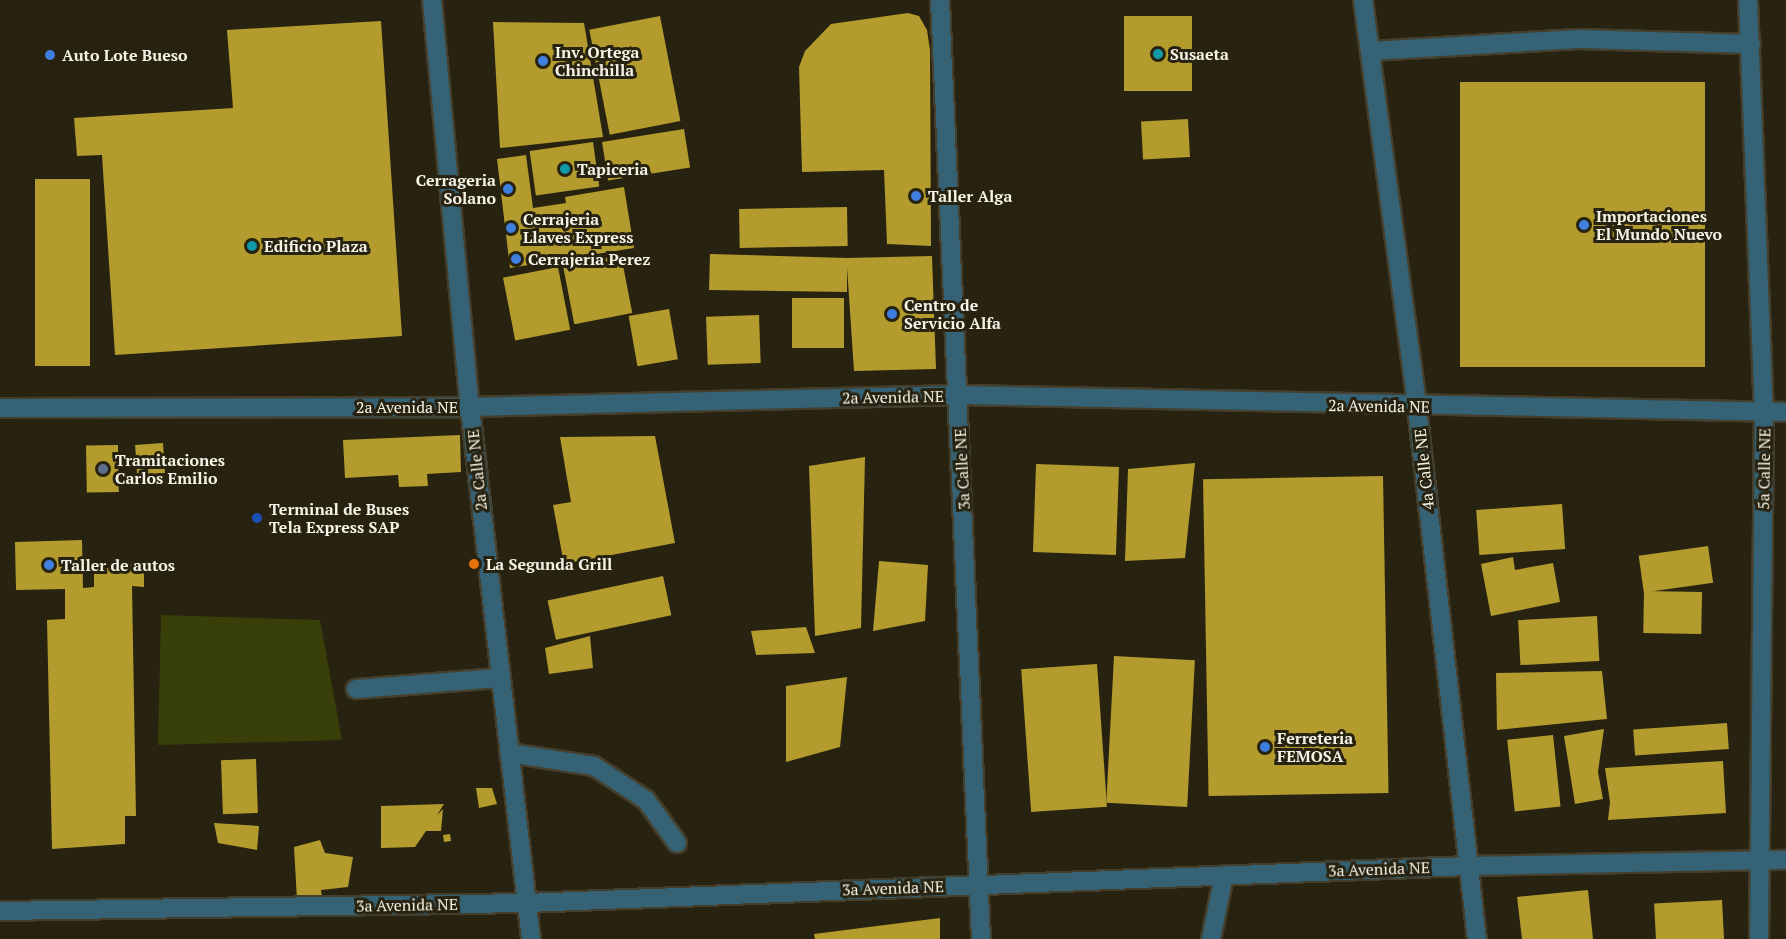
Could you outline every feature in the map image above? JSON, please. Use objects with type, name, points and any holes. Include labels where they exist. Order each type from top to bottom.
[{"type":"street","name":"2a Calle NE","points":[[432,0],[470,407],[531,939]]},
{"type":"street","name":"3a Calle NE","points":[[940,0],[982,884],[981,939]]},
{"type":"street","name":"4a Calle NE","points":[[1363,0],[1417,407],[1477,939]]},
{"type":"street","name":"5a Calle NE","points":[[1748,0],[1764,412],[1759,939]]},
{"type":"street","points":[[1371,51],[1579,39],[1751,44]]},
{"type":"street","name":"2a Avenida NE","points":[[0,408],[470,407],[959,395],[1417,407],[1786,412]]},
{"type":"street","points":[[356,688],[500,678]]},
{"type":"street","points":[[509,753],[594,766],[646,800],[677,843]]},
{"type":"street","name":"3a Avenida NE","points":[[0,910],[526,903],[1468,866],[1786,860]]},
{"type":"street","points":[[1212,939],[1224,875]]},
{"type":"green space","points":[[161,615],[320,620],[342,740],[158,745]]},
{"type":"building","points":[[908,13],[919,16],[927,30],[930,50],[931,246],[887,244],[884,170],[802,172],[799,67],[805,51],[831,24]]},
{"type":"building","points":[[660,16],[680,121],[610,135],[589,30]]},
{"type":"building","name":"Susaeta","points":[[1124,16],[1192,16],[1192,91],[1124,91]]},
{"type":"building","name":"Edificio Plaza","points":[[381,21],[402,336],[115,355],[102,155],[77,156],[74,118],[233,108],[227,30]]},
{"type":"building","name":"Inv. Ortega Chinchilla","points":[[493,22],[584,23],[603,137],[500,148]]},
{"type":"building","name":"Importaciones El Mundo Nuevo","points":[[1460,82],[1705,82],[1705,367],[1460,367]]},
{"type":"building","points":[[1188,119],[1190,157],[1143,159],[1141,121]]},
{"type":"building","points":[[684,129],[690,168],[608,181],[602,142]]},
{"type":"building","name":"Tapiceria","points":[[593,142],[599,187],[536,195],[530,151]]},
{"type":"building","points":[[526,155],[533,208],[566,203],[565,197],[624,187],[634,248],[510,268],[497,159]]},
{"type":"building","points":[[35,179],[90,179],[90,366],[35,366]]},
{"type":"building","points":[[847,207],[848,246],[740,248],[739,209]]},
{"type":"building","name":"Centro de Servicio Alfa","points":[[710,254],[847,258],[932,256],[936,369],[854,371],[847,267],[847,292],[709,290]]},
{"type":"building","points":[[621,255],[632,313],[574,324],[563,266]]},
{"type":"building","points":[[558,267],[570,330],[515,341],[503,278]]},
{"type":"building","points":[[792,298],[844,298],[844,348],[792,348]]},
{"type":"building","points":[[669,309],[678,359],[637,366],[629,316]]},
{"type":"building","points":[[759,315],[761,363],[708,365],[706,317]]},
{"type":"building","points":[[460,435],[461,472],[427,474],[428,486],[399,487],[398,475],[345,478],[343,440]]},
{"type":"building","points":[[655,436],[675,543],[564,564],[553,505],[571,502],[560,437]]},
{"type":"building","points":[[163,443],[165,473],[137,475],[135,445]]},
{"type":"building","name":"Tramitaciones Carlos Emilio","points":[[118,445],[119,492],[87,493],[86,446]]},
{"type":"building","points":[[865,457],[861,628],[815,636],[809,466]]},
{"type":"building","points":[[1195,463],[1185,558],[1125,561],[1128,469]]},
{"type":"building","points":[[1036,464],[1119,467],[1116,555],[1033,552]]},
{"type":"building","points":[[1383,476],[1389,793],[1209,796],[1203,479]]},
{"type":"building","points":[[1562,504],[1565,549],[1479,555],[1476,510]]},
{"type":"building","points":[[82,540],[83,588],[94,587],[94,564],[144,564],[144,587],[132,586],[136,816],[125,816],[125,844],[52,849],[47,620],[65,619],[65,589],[16,590],[15,542]]},
{"type":"building","points":[[1708,546],[1713,583],[1644,592],[1639,556]]},
{"type":"building","points":[[1513,557],[1515,570],[1553,563],[1560,602],[1491,616],[1481,564]]},
{"type":"building","points":[[879,561],[928,565],[925,621],[873,631]]},
{"type":"building","points":[[663,576],[671,615],[556,640],[548,601]]},
{"type":"building","points":[[1644,591],[1702,592],[1701,634],[1643,633]]},
{"type":"building","points":[[1597,616],[1599,661],[1520,665],[1518,620]]},
{"type":"building","points":[[806,627],[815,653],[756,655],[751,631]]},
{"type":"building","points":[[590,636],[593,668],[549,674],[545,648]]},
{"type":"building","points":[[1114,656],[1195,660],[1187,807],[1106,803]]},
{"type":"building","points":[[1097,664],[1107,807],[1031,812],[1021,669]]},
{"type":"building","points":[[1602,671],[1607,719],[1497,730],[1496,673]]},
{"type":"building","points":[[847,677],[840,747],[786,762],[786,686]]},
{"type":"building","points":[[1727,723],[1729,749],[1635,755],[1633,730]]},
{"type":"building","points":[[1604,729],[1598,772],[1603,799],[1575,804],[1564,736]]},
{"type":"building","points":[[1553,735],[1561,807],[1515,811],[1507,740]]},
{"type":"building","points":[[256,759],[258,813],[223,814],[221,760]]},
{"type":"building","points":[[1723,761],[1726,813],[1608,820],[1610,802],[1605,768]]},
{"type":"building","points":[[476,788],[492,788],[497,804],[479,808]]},
{"type":"building","points":[[444,804],[437,815],[443,809],[441,831],[426,831],[415,847],[381,848],[381,806]]},
{"type":"building","points":[[214,823],[259,826],[257,850],[218,843]]},
{"type":"building","points":[[450,834],[451,841],[444,842],[443,835]]},
{"type":"building","points":[[320,840],[325,853],[353,857],[348,887],[321,890],[322,897],[297,900],[294,847]]},
{"type":"building","points":[[1588,890],[1593,939],[1522,939],[1517,897]]},
{"type":"building","points":[[1722,900],[1724,939],[1656,939],[1654,904]]},
{"type":"building","points":[[940,918],[940,939],[815,939],[814,934]]},
{"type":"place","name":"Susaeta","points":[[1158,54]]},
{"type":"place","name":"Auto Lote Bueso","points":[[50,55]]},
{"type":"place","name":"Inv. Ortega Chinchilla","points":[[543,61]]},
{"type":"place","name":"Tapiceria","points":[[565,169]]},
{"type":"place","name":"Cerrageria Solano","points":[[508,189]]},
{"type":"place","name":"Taller Alga","points":[[916,196]]},
{"type":"place","name":"Importaciones El Mundo Nuevo","points":[[1584,225]]},
{"type":"place","name":"Cerrajeria Llaves Express","points":[[511,228]]},
{"type":"place","name":"Edificio Plaza","points":[[252,246]]},
{"type":"place","name":"Cerrajeria Perez","points":[[516,259]]},
{"type":"place","name":"Centro de Servicio Alfa","points":[[892,314]]},
{"type":"place","name":"Tramitaciones Carlos Emilio","points":[[103,469]]},
{"type":"place","name":"Terminal de Buses Tela Express SAP","points":[[257,518]]},
{"type":"place","name":"La Segunda Grill","points":[[474,564]]},
{"type":"place","name":"Taller de autos","points":[[49,565]]},
{"type":"place","name":"Ferreteria FEMOSA","points":[[1265,747]]}]
